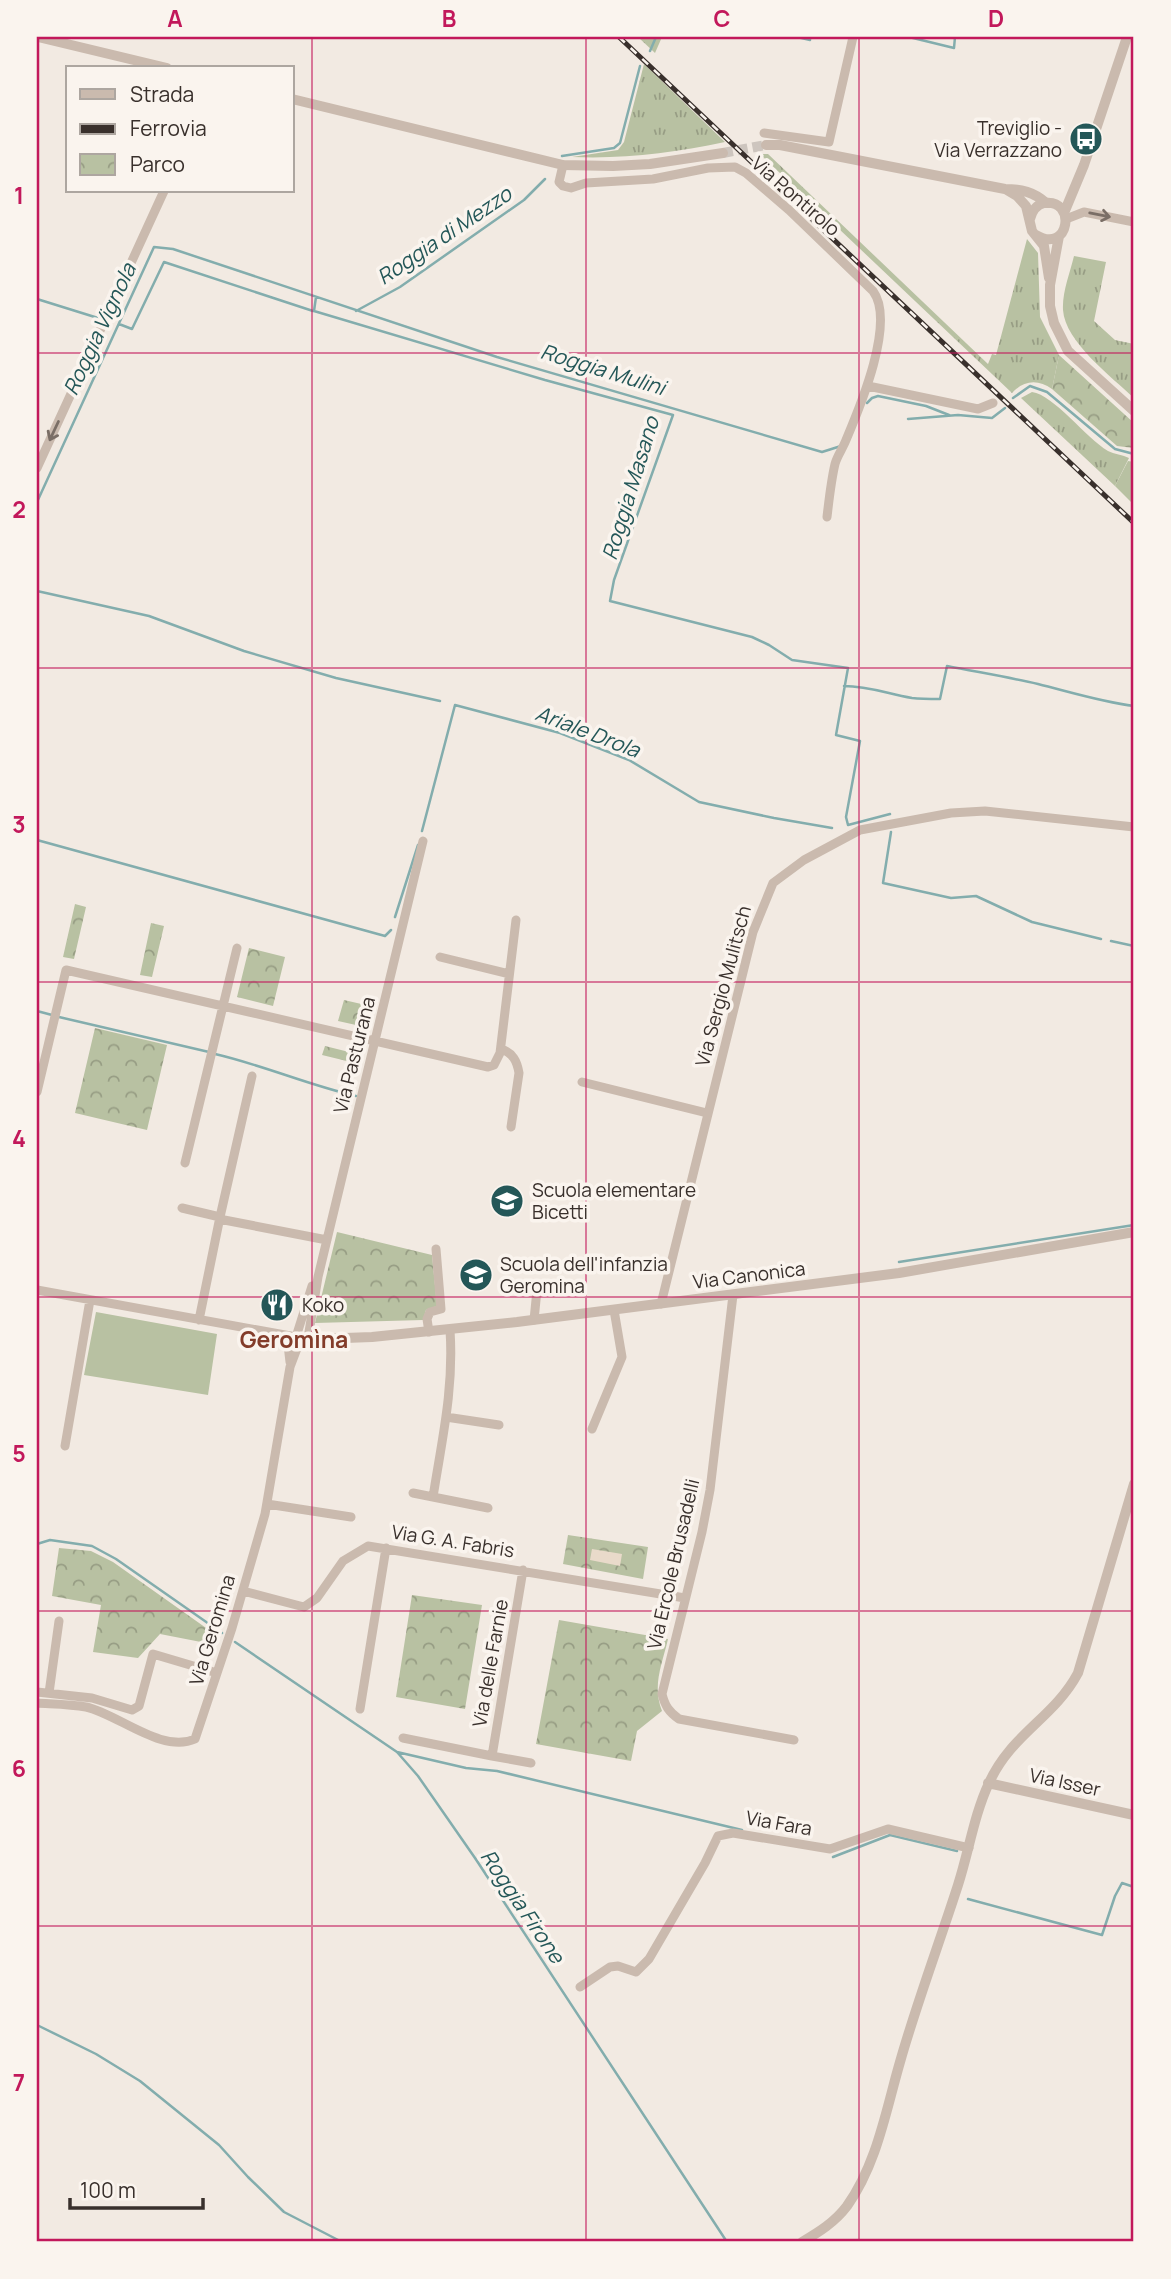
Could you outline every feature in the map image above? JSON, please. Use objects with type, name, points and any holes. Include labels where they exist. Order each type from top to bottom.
[{"type":"street","points":[[38,37],[159,66]]},
{"type":"street","points":[[764,133],[829,142],[853,37]]},
{"type":"street","points":[[1050,285],[1059,236],[1066,225],[1065,216],[1127,37]]},
{"type":"street","points":[[294,99],[563,165],[650,164],[723,153]]},
{"type":"street","name":"Via Pontirolo","points":[[766,145],[780,145],[1005,189],[1018,189],[1030,192],[1049,203]]},
{"type":"street","name":"Via Pontirolo","points":[[563,165],[559,181],[570,188],[586,183],[653,179],[708,168],[736,167],[824,243],[878,298],[881,325],[868,386],[843,449],[835,461],[827,517]]},
{"type":"street","points":[[1030,219],[1035,208],[1060,200],[1070,190],[1084,165]]},
{"type":"street","points":[[1005,189],[1017,196],[1026,206],[1030,225],[1044,246],[1050,306],[1054,323],[1068,351],[1134,411]]},
{"type":"street","points":[[37,468],[164,192]]},
{"type":"street","points":[[1049,203],[1065,216]]},
{"type":"street","points":[[1065,216],[1084,212],[1134,222]]},
{"type":"street","points":[[1036,236],[1048,240],[1059,236]]},
{"type":"street","points":[[868,386],[978,409],[993,403]]},
{"type":"street","name":"Via Sergio Mulitsch","points":[[661,1304],[752,932],[773,883],[804,860],[860,830],[951,813],[985,811],[1134,827]]},
{"type":"street","name":"Via Pasturana","points":[[298,1337],[318,1277],[424,841]]},
{"type":"street","points":[[37,1092],[66,970],[482,1068],[494,1065],[500,1049],[516,920]]},
{"type":"street","points":[[184,1163],[237,948]]},
{"type":"street","points":[[440,957],[509,974]]},
{"type":"street","points":[[500,1049],[511,1054],[518,1065],[511,1127]]},
{"type":"street","points":[[199,1320],[253,1076]]},
{"type":"street","points":[[582,1083],[707,1113]]},
{"type":"street","points":[[182,1208],[327,1240]]},
{"type":"street","name":"Via Canonica","points":[[37,1290],[298,1337],[372,1337],[534,1320],[899,1273],[1134,1232]]},
{"type":"street","points":[[429,1332],[427,1319],[430,1312],[441,1308],[436,1249]]},
{"type":"street","points":[[534,1320],[537,1290]]},
{"type":"street","name":"Via Ercole Brusadelli","points":[[733,1295],[710,1490],[662,1694],[671,1713],[688,1722],[794,1740]]},
{"type":"street","points":[[65,1447],[90,1300]]},
{"type":"street","points":[[592,1429],[621,1357],[614,1310]]},
{"type":"street","points":[[433,1497],[441,1460],[451,1383],[450,1330]]},
{"type":"street","name":"Via Geromina","points":[[37,1703],[86,1707],[143,1733],[184,1743],[198,1735],[267,1504],[290,1367],[298,1337]]},
{"type":"street","points":[[446,1417],[499,1425]]},
{"type":"street","points":[[802,2242],[839,2216],[854,2195],[868,2167],[988,1783],[1010,1748],[1064,1697],[1078,1673],[1134,1484]]},
{"type":"street","points":[[414,1493],[488,1508]]},
{"type":"street","points":[[267,1504],[351,1517]]},
{"type":"street","name":"Via G. A. Fabris","points":[[243,1591],[304,1607],[317,1598],[343,1561],[368,1546],[685,1598]]},
{"type":"street","points":[[360,1709],[386,1548]]},
{"type":"street","name":"Via delle Farnie","points":[[403,1738],[492,1756],[523,1570]]},
{"type":"street","points":[[49,1693],[60,1621]]},
{"type":"street","points":[[37,1692],[92,1698],[128,1710],[139,1706],[153,1654],[217,1673]]},
{"type":"street","points":[[492,1756],[531,1763]]},
{"type":"street","name":"Via Isser","points":[[988,1783],[1134,1815]]},
{"type":"street","name":"Via Fara","points":[[580,1987],[610,1967],[618,1966],[636,1972],[649,1959],[718,1836],[733,1833],[830,1849],[888,1829],[968,1848]]},
{"type":"green space","points":[[638,37],[662,37],[655,53]]},
{"type":"green space","points":[[644,64],[725,142],[649,154],[572,157],[618,150],[624,142]]},
{"type":"green space","points":[[760,154],[768,154],[988,364],[992,354],[996,355],[1027,239],[1038,253],[1040,317],[1059,355],[1052,389],[1031,382],[1021,385],[1012,393]]},
{"type":"green space","points":[[1074,256],[1106,262],[1094,321],[1115,340],[1134,344],[1134,398],[1091,358],[1066,322],[1064,296]]},
{"type":"green space","points":[[1059,355],[1134,423],[1134,448],[1117,446],[1052,389]]},
{"type":"green space","points":[[1032,392],[1050,401],[1099,445],[1129,458],[1115,486],[1021,398]]},
{"type":"green space","points":[[1128,461],[1134,462],[1134,505],[1115,486]]},
{"type":"green space","points":[[75,904],[86,907],[74,959],[63,957]]},
{"type":"green space","points":[[151,923],[164,926],[152,977],[140,975]]},
{"type":"green space","points":[[249,948],[285,957],[273,1006],[237,997]]},
{"type":"green space","points":[[344,1000],[370,1006],[365,1027],[338,1021]]},
{"type":"green space","points":[[95,1028],[167,1045],[147,1130],[75,1113]]},
{"type":"green space","points":[[325,1046],[361,1055],[359,1064],[322,1055]]},
{"type":"green space","points":[[337,1232],[432,1255],[437,1306],[426,1310],[423,1320],[315,1323]]},
{"type":"green space","points":[[96,1312],[217,1334],[208,1395],[84,1375]]},
{"type":"green space","points":[[568,1535],[648,1547],[643,1579],[563,1564]]},
{"type":"green space","points":[[59,1548],[91,1551],[113,1562],[216,1635],[214,1657],[203,1654],[201,1642],[160,1634],[138,1658],[93,1652],[101,1605],[52,1596]]},
{"type":"green space","points":[[412,1595],[482,1605],[465,1709],[396,1697]]},
{"type":"green space","points":[[559,1620],[668,1639],[658,1684],[662,1711],[637,1731],[631,1761],[536,1744]]},
{"type":"shaded area","points":[[592,1549],[622,1554],[620,1566],[590,1560]]},
{"type":"waterway","name":"Roggia di Mezzo","points":[[650,51],[656,37]]},
{"type":"waterway","points":[[797,37],[810,40],[810,37]]},
{"type":"waterway","points":[[909,37],[954,48],[955,37]]},
{"type":"waterway","name":"Roggia di Mezzo","points":[[562,156],[614,148],[620,143],[640,66]]},
{"type":"waterway","name":"Roggia di Mezzo","points":[[356,311],[400,287],[524,200],[545,179]]},
{"type":"waterway","name":"Roggia Mulini","points":[[37,502],[154,247],[173,249],[497,357],[822,452],[841,446]]},
{"type":"waterway","name":"Roggia Vignola","points":[[119,324],[132,329],[164,262],[313,311]]},
{"type":"waterway","name":"Roggia Masano","points":[[316,297],[314,311],[673,415],[614,580],[610,601],[752,637],[792,660],[848,668],[836,735],[860,741],[846,817],[848,825],[890,814]]},
{"type":"waterway","name":"Roggia Vignola","points":[[37,299],[98,318]]},
{"type":"waterway","name":"Roggia Mulini","points":[[1013,398],[1030,386],[1047,392],[1115,449],[1134,454]]},
{"type":"waterway","name":"Roggia Mulini","points":[[867,403],[878,396],[926,406],[949,415]]},
{"type":"waterway","name":"Roggia Mulini","points":[[908,419],[958,415],[992,418],[1005,408]]},
{"type":"waterway","points":[[37,591],[149,616],[244,651],[336,678],[440,701]]},
{"type":"waterway","name":"Roggia Masano","points":[[844,686],[912,698],[940,699],[947,666],[1134,706]]},
{"type":"waterway","name":"Ariale Drola","points":[[422,831],[455,705],[560,733],[629,760],[699,802],[832,828]]},
{"type":"waterway","name":"Roggia Masano","points":[[891,832],[883,883],[951,898],[976,896],[1032,922],[1101,939]]},
{"type":"waterway","name":"Ariale Drola","points":[[37,840],[385,936],[391,930]]},
{"type":"waterway","name":"Ariale Drola","points":[[395,917],[418,845]]},
{"type":"waterway","name":"Roggia Masano","points":[[1111,941],[1134,946]]},
{"type":"waterway","points":[[37,1011],[52,1015]]},
{"type":"waterway","points":[[59,1017],[209,1052]]},
{"type":"waterway","points":[[215,1054],[356,1096]]},
{"type":"waterway","points":[[899,1262],[1134,1225]]},
{"type":"waterway","name":"Roggia Firone","points":[[37,1544],[50,1540],[92,1546],[116,1559],[222,1633]]},
{"type":"waterway","name":"Roggia Firone","points":[[235,1642],[397,1752],[418,1776],[475,1858],[727,2242]]},
{"type":"waterway","points":[[397,1752],[466,1768],[497,1771],[742,1830]]},
{"type":"waterway","points":[[833,1857],[890,1835],[957,1851]]},
{"type":"waterway","points":[[968,1899],[1102,1935],[1122,1883],[1134,1887]]},
{"type":"waterway","points":[[37,2025],[96,2054],[140,2081],[219,2145],[284,2212],[342,2242]]},
{"type":"tunnel","points":[[723,153],[766,145]]},
{"type":"railway","points":[[619,37],[1134,523]]},
{"type":"place","name":"Treviglio - Via Verrazzano","points":[[1086,139]]},
{"type":"place","name":"Scuola elementare Bicetti","points":[[507,1201]]},
{"type":"place","name":"Scuola dell'infanzia Geromina","points":[[476,1275]]},
{"type":"place","name":"Koko","points":[[277,1305]]},
{"type":"district","name":"Geromìna","points":[[294,1339]]}]
